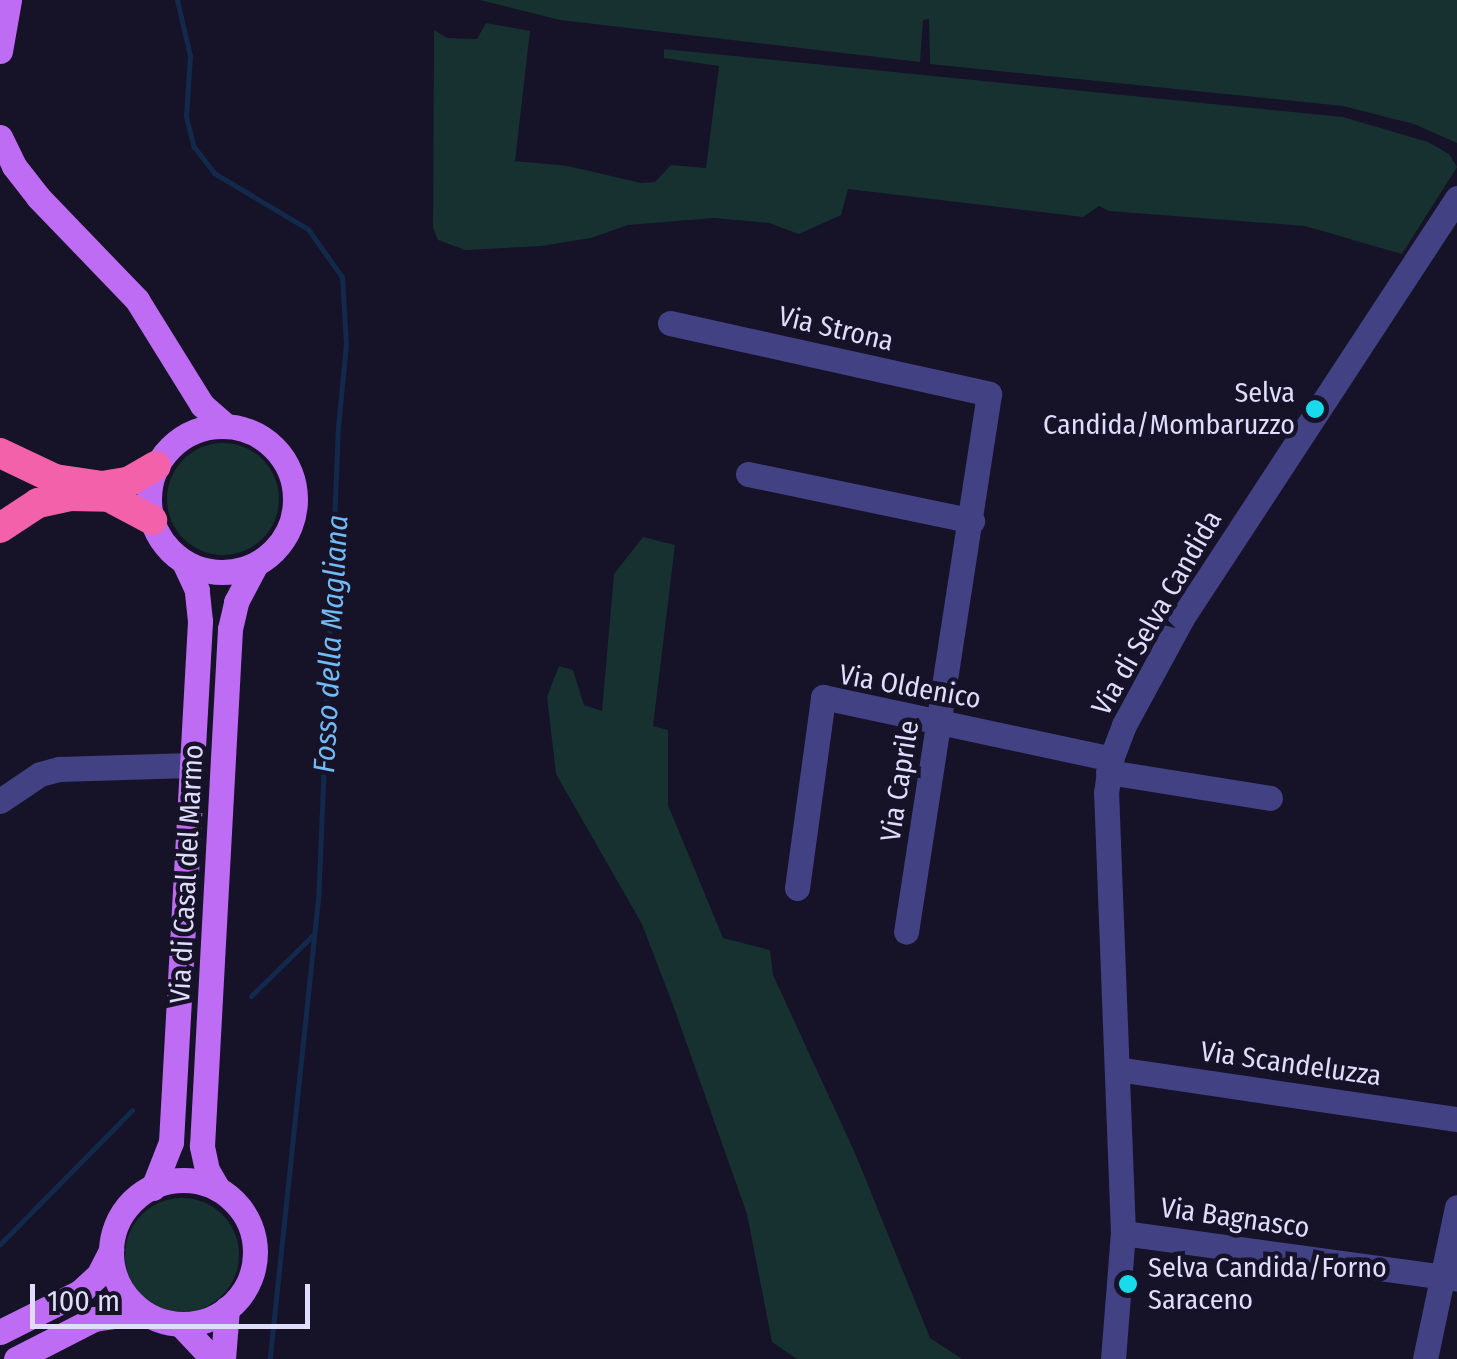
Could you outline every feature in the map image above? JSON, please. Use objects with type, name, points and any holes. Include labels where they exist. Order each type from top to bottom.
[{"type":"highway","points":[[0,453],[56,479],[102,486],[128,482],[156,466]]},
{"type":"highway","points":[[0,528],[38,503],[70,496],[109,497],[152,520]]},
{"type":"main road","points":[[0,51],[9,0]]},
{"type":"main road","points":[[0,137],[14,166],[38,197],[138,300],[174,366],[202,405],[225,425],[269,442],[284,460],[294,482],[296,506],[289,530],[276,550],[256,564],[220,572],[184,562],[159,537],[148,493],[156,466],[182,437],[225,425]]},
{"type":"main road","points":[[174,366],[182,403],[182,437]]},
{"type":"main road","name":"Via di Casal del Marmo","points":[[153,1188],[171,1142],[200,608],[184,562]]},
{"type":"main road","name":"Via di Casal del Marmo","points":[[218,1190],[207,1170],[202,1146],[230,629],[236,602],[256,564]]},
{"type":"main road","points":[[0,1332],[80,1292],[99,1274],[112,1250],[123,1213],[153,1188],[187,1182],[218,1190],[240,1206],[254,1241],[250,1278],[227,1308],[214,1317],[180,1324]]},
{"type":"main road","points":[[112,1250],[119,1284],[142,1312]]},
{"type":"main road","points":[[223,1359],[227,1308]]},
{"type":"main road","points":[[16,1359],[94,1319],[142,1312],[180,1324],[213,1359]]},
{"type":"street","name":"Via di Selva Candida","points":[[1113,1359],[1124,1233],[1109,766],[1124,724],[1182,618],[1457,198]]},
{"type":"street","name":"Via Strona","points":[[670,323],[989,394]]},
{"type":"street","name":"Via Caprile","points":[[906,932],[989,394]]},
{"type":"street","points":[[748,474],[972,521]]},
{"type":"street","name":"Via Oldenico","points":[[797,888],[823,697],[941,720],[1109,766],[1270,798]]},
{"type":"street","points":[[0,802],[40,774],[59,769],[190,766]]},
{"type":"street","name":"Via Scandeluzza","points":[[1117,1069],[1457,1119]]},
{"type":"street","points":[[1425,1359],[1450,1278],[1457,1207]]},
{"type":"street","name":"Via Bagnasco","points":[[1124,1233],[1450,1278]]},
{"type":"green space","points":[[480,0],[1457,0],[1457,143],[1414,124],[1343,106],[930,64],[929,19],[923,20],[920,62],[560,20]]},
{"type":"green space","points":[[486,23],[530,31],[515,161],[568,166],[641,183],[655,182],[671,165],[706,168],[719,66],[664,58],[664,49],[1343,117],[1428,142],[1449,154],[1457,167],[1402,254],[1305,226],[1109,211],[1099,206],[1083,217],[848,189],[841,215],[799,234],[769,223],[714,218],[628,225],[591,238],[541,246],[465,250],[438,240],[433,227],[434,30],[447,38],[477,39]]},
{"type":"green space","points":[[223,443],[244,447],[263,459],[275,478],[279,499],[275,520],[263,539],[244,551],[223,555],[202,551],[183,539],[171,520],[167,499],[171,478],[183,459],[202,447]]},
{"type":"green space","points":[[643,537],[675,545],[653,726],[668,730],[668,805],[723,938],[770,950],[773,975],[855,1153],[930,1338],[962,1359],[797,1359],[772,1342],[747,1214],[673,1005],[642,924],[556,774],[547,697],[559,666],[573,670],[584,705],[602,711],[614,574]]},
{"type":"green space","points":[[182,1198],[204,1202],[222,1215],[235,1233],[239,1255],[235,1277],[222,1295],[204,1308],[182,1312],[160,1308],[142,1295],[129,1277],[125,1255],[129,1233],[142,1215],[160,1202]]},
{"type":"waterway","name":"Fosso della Magliana","points":[[177,0],[190,56],[186,116],[194,147],[214,173],[308,229],[342,277],[346,344],[338,427],[318,899],[270,1359]]},
{"type":"waterway","points":[[251,996],[313,935]]},
{"type":"waterway","points":[[0,1244],[132,1110]]},
{"type":"place","name":"Selva Candida/Mombaruzzo","points":[[1315,409]]},
{"type":"place","name":"Selva Candida/Forno Saraceno","points":[[1128,1284]]}]
